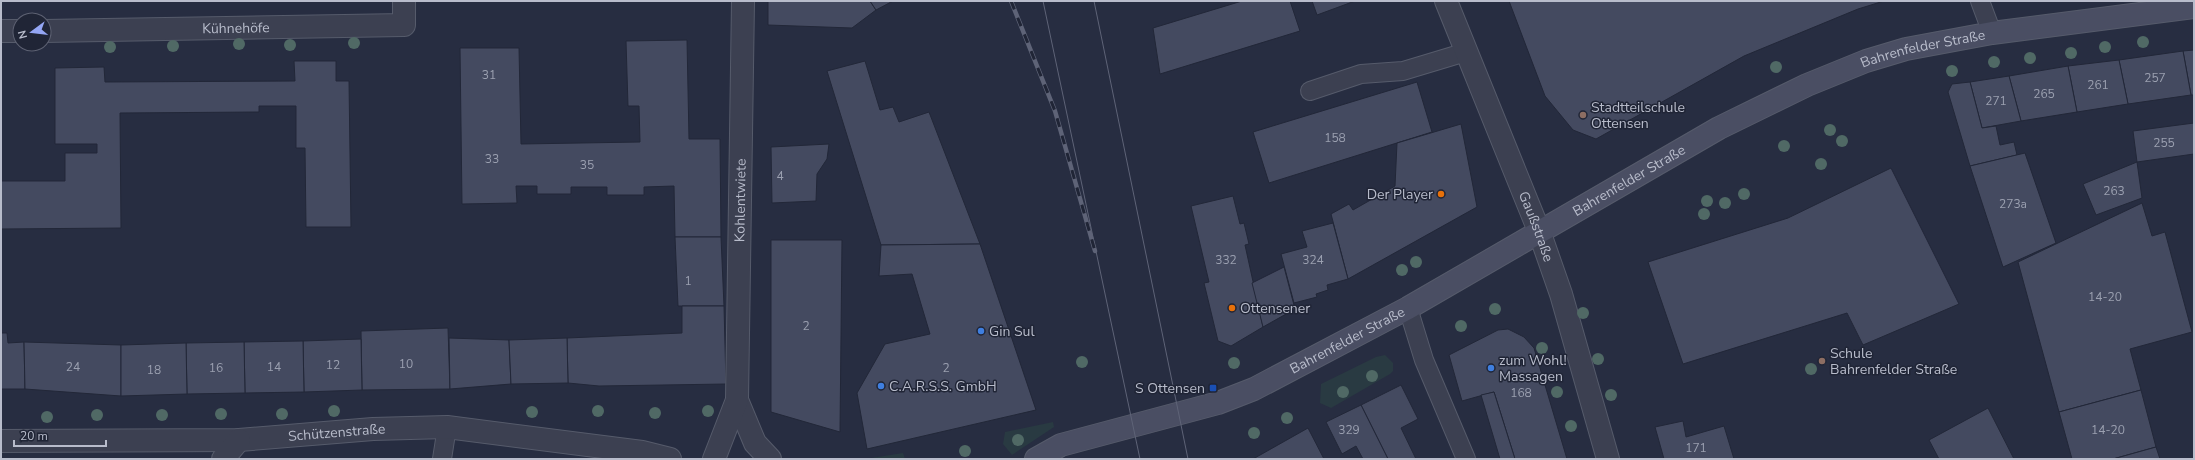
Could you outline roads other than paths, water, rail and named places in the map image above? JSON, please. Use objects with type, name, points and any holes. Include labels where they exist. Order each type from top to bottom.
[{"type":"street","name":"Kühnehöfe","points":[[52,31],[404,25],[404,1]]},
{"type":"street","name":"Kohlentwiete","points":[[714,459],[736,400],[743,1]]},
{"type":"street","name":"Gaußstraße","points":[[1446,1],[1539,231],[1561,294],[1608,459]]},
{"type":"street","name":"Bahrenfelder Straße","points":[[1036,459],[1061,445],[1092,438],[1218,403],[1254,389],[1408,308],[1719,128],[1807,85],[1866,61],[1906,49],[1992,33],[2194,8]]},
{"type":"street","points":[[1,31],[12,31]]},
{"type":"street","name":"Kohlentwiete","points":[[736,400],[755,443],[770,459]]},
{"type":"street","name":"Schützenstraße","points":[[1,441],[239,440],[373,429],[447,427],[642,452],[670,459]]},
{"type":"street","points":[[1074,459],[1092,438]]},
{"type":"street","points":[[223,459],[239,440]]},
{"type":"lane","points":[[1980,1],[1992,33]]},
{"type":"lane","points":[[1310,91],[1361,74],[1403,71],[1466,52]]},
{"type":"lane","points":[[1408,308],[1424,360],[1466,459]]},
{"type":"lane","points":[[442,459],[447,427]]},
{"type":"tram line","points":[[1043,1],[1140,459]]},
{"type":"tram line","points":[[1094,1],[1188,459]]},
{"type":"railway","points":[[1011,1],[1055,111],[1095,251]]},
{"type":"place","name":"Stadtteilschule Ottensen","points":[[1583,115]]},
{"type":"place","name":"Der Player","points":[[1441,194]]},
{"type":"place","name":"Ottensener","points":[[1232,308]]},
{"type":"place","name":"Gin Sul","points":[[981,331]]},
{"type":"place","name":"Schule Bahrenfelder Straße","points":[[1822,361]]},
{"type":"place","name":"zum Wohl! Massagen","points":[[1491,368]]},
{"type":"place","name":"C.A.R.S.S. GmbH","points":[[881,386]]},
{"type":"place","name":"S Ottensen","points":[[1213,388]]}]
